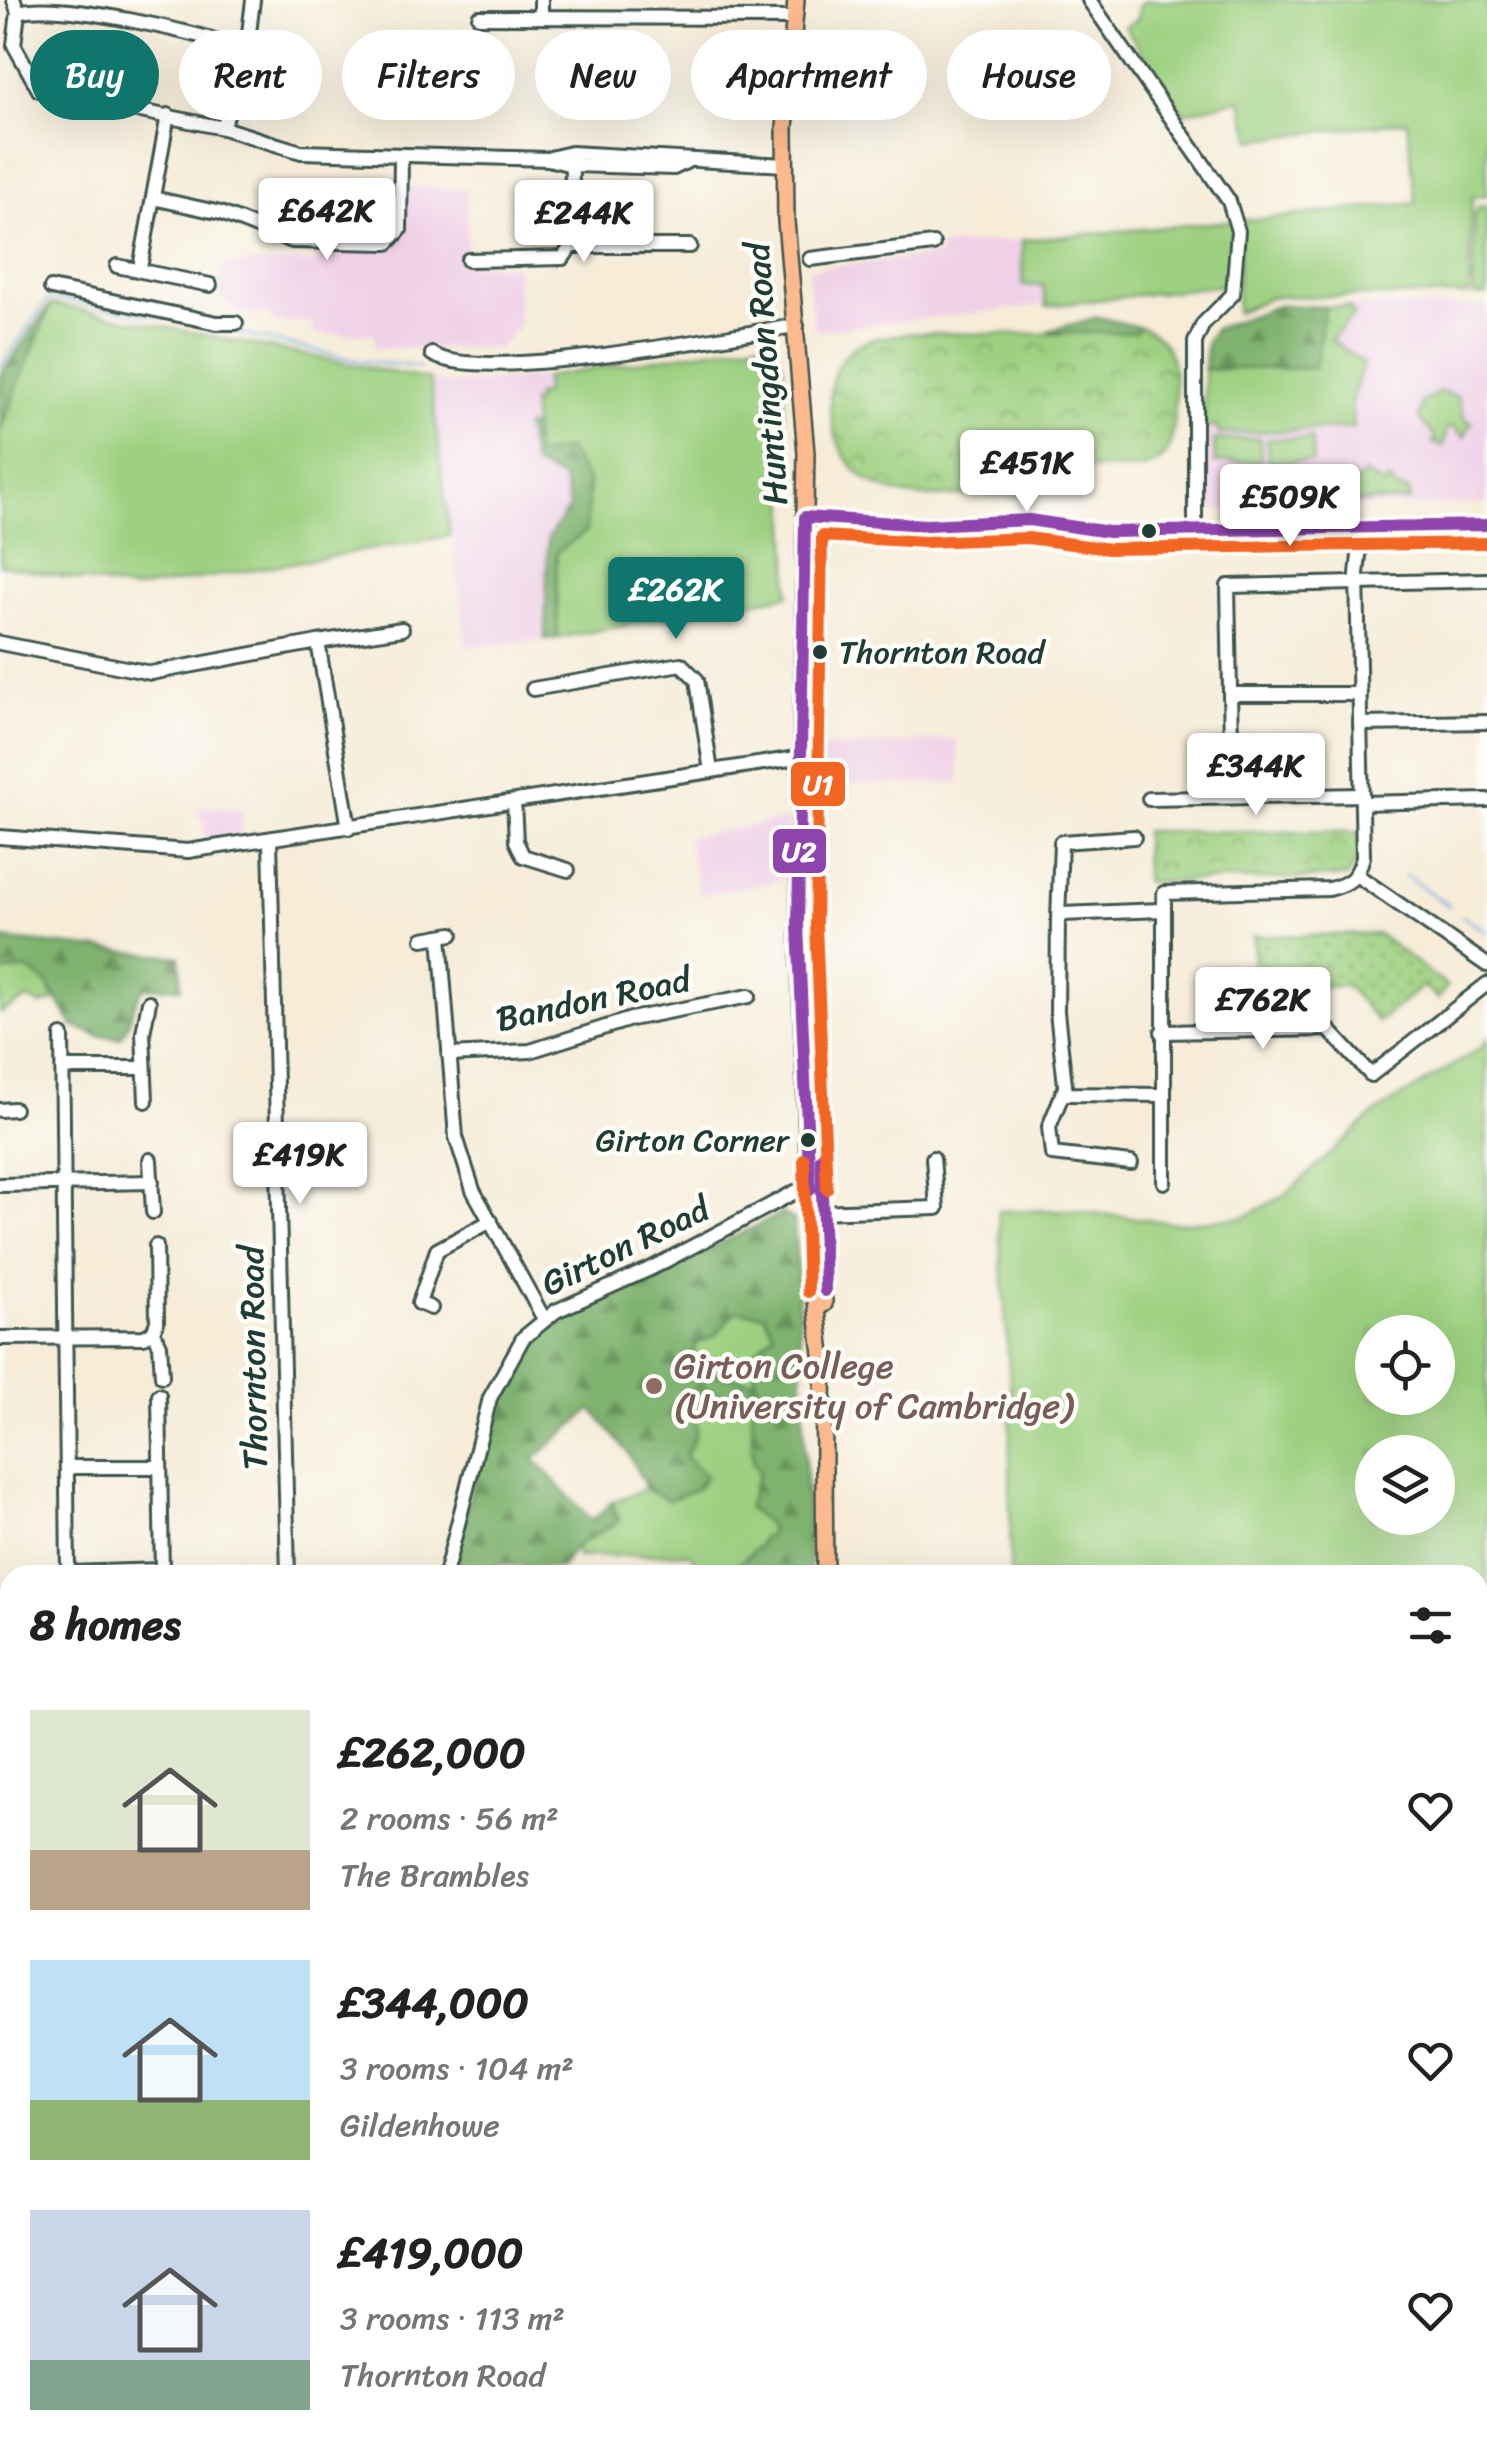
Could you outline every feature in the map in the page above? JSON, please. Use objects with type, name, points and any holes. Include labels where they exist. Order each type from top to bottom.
[{"type":"main road","name":"Huntingdon Road","points":[[796,0],[786,221],[797,326],[806,535],[798,925],[816,1017],[825,1565]]},
{"type":"street","points":[[249,30],[253,0]]},
{"type":"street","points":[[540,17],[541,0]]},
{"type":"street","points":[[623,0],[623,18]]},
{"type":"street","points":[[1089,0],[1228,201],[1238,231],[1233,294],[1204,324],[1192,358],[1196,530]]},
{"type":"street","points":[[179,32],[61,10],[16,6],[14,44],[39,90],[222,128],[301,152],[786,165]]},
{"type":"street","points":[[478,17],[795,18]]},
{"type":"street","points":[[140,268],[168,116]]},
{"type":"street","points":[[222,128],[225,120]]},
{"type":"street","points":[[152,198],[221,213],[292,241],[388,243],[400,230],[401,157]]},
{"type":"street","points":[[468,260],[563,258],[572,246],[572,159]]},
{"type":"street","points":[[810,260],[933,244]]},
{"type":"street","points":[[572,246],[690,246]]},
{"type":"street","points":[[117,266],[210,285]]},
{"type":"street","points":[[52,288],[217,323],[236,323]]},
{"type":"street","points":[[432,354],[442,360],[500,364],[797,326]]},
{"type":"street","points":[[805,517],[956,525],[1057,538],[1094,532],[1487,525]]},
{"type":"street","points":[[806,535],[926,525]]},
{"type":"street","points":[[1164,1182],[1161,899],[1170,891],[1328,889],[1346,885],[1358,876],[1363,857],[1357,584],[1362,527]]},
{"type":"street","points":[[1232,797],[1228,586],[1487,580]]},
{"type":"street","points":[[0,643],[151,673],[402,629]]},
{"type":"street","points":[[318,642],[349,828]]},
{"type":"street","points":[[533,689],[681,664],[698,680],[711,771]]},
{"type":"street","points":[[1230,694],[1360,694]]},
{"type":"street","points":[[1360,724],[1487,722]]},
{"type":"street","points":[[0,837],[188,851],[803,756]]},
{"type":"street","points":[[1149,799],[1487,800]]},
{"type":"street","points":[[514,802],[516,841],[523,856],[568,870]]},
{"type":"street","points":[[1132,1163],[1086,1155],[1056,1156],[1050,1150],[1049,1126],[1064,1090],[1058,920],[1061,842],[1134,837]]},
{"type":"street","name":"Thornton Road","points":[[270,840],[288,1565]]},
{"type":"street","points":[[1358,876],[1487,964]]},
{"type":"street","points":[[1058,920],[1068,912],[1161,910]]},
{"type":"street","points":[[424,939],[446,935],[456,1138],[473,1190],[544,1319]]},
{"type":"street","points":[[1162,1032],[1328,1029],[1371,1075],[1487,984]]},
{"type":"street","name":"Bandon Road","points":[[449,1055],[530,1051],[631,1019],[749,996]]},
{"type":"street","points":[[146,1101],[143,1032],[149,1002]]},
{"type":"street","points":[[62,1036],[68,1565]]},
{"type":"street","points":[[62,1068],[144,1068]]},
{"type":"street","points":[[1064,1090],[1071,1096],[1162,1095]]},
{"type":"street","points":[[817,1212],[937,1208],[932,1158]]},
{"type":"street","points":[[150,1160],[154,1212]]},
{"type":"street","points":[[0,1185],[152,1182]]},
{"type":"street","name":"Girton Road","points":[[447,1565],[490,1398],[517,1347],[544,1319],[700,1244],[795,1192],[816,1190]]},
{"type":"street","points":[[431,1308],[419,1303],[437,1250],[491,1221]]},
{"type":"street","points":[[0,1338],[144,1336],[154,1332],[158,1322],[156,1246]]},
{"type":"street","points":[[154,1332],[160,1344],[162,1376]]},
{"type":"street","points":[[158,1395],[162,1565]]},
{"type":"street","points":[[68,1467],[160,1467]]},
{"type":"shaded area","points":[[405,186],[467,189],[467,264],[516,266],[519,326],[499,348],[375,348],[374,334],[313,334],[312,322],[271,322],[270,314],[239,314],[217,294],[224,264],[318,261],[318,251],[394,247],[404,230]]},
{"type":"shaded area","points":[[1022,240],[1023,286],[1043,285],[1045,305],[814,331],[808,269],[939,255],[939,246]]},
{"type":"shaded area","points":[[1280,305],[1487,306],[1487,504],[1205,510],[1206,343],[1214,329]]},
{"type":"shaded area","points":[[545,377],[545,395],[589,484],[556,553],[558,638],[467,647],[430,380],[447,384]]},
{"type":"shaded area","points":[[957,739],[960,783],[810,785],[812,749]]},
{"type":"shaded area","points":[[199,807],[244,810],[240,844],[205,849],[204,820],[198,817]]},
{"type":"shaded area","points":[[789,819],[789,879],[700,896],[687,837]]},
{"type":"green space","points":[[1146,0],[1487,0],[1487,195],[1472,197],[1469,295],[1270,297],[1236,313],[1241,221],[1416,203],[1407,121],[1252,140],[1240,99],[1184,113],[1125,27],[1138,19],[1139,5]]},
{"type":"green space","points":[[1487,206],[1487,296],[1473,295],[1475,214],[1478,207]]},
{"type":"green space","points":[[1230,221],[1234,224],[1233,284],[1046,306],[1043,285],[1023,286],[1022,240]]},
{"type":"green space","points":[[51,304],[430,380],[450,536],[133,590],[0,565],[0,430]]},
{"type":"green space","points":[[51,304],[0,430],[0,375]]},
{"type":"green space","points":[[1280,305],[1325,307],[1315,368],[1204,369],[1206,343],[1214,329]]},
{"type":"green space","points":[[1325,307],[1349,307],[1354,315],[1331,340],[1363,363],[1351,403],[1353,428],[1219,434],[1217,427],[1204,427],[1204,369],[1314,368]]},
{"type":"green space","points":[[1098,317],[1139,327],[1136,332],[1078,335],[1048,331]]},
{"type":"green space","points":[[1139,327],[1166,347],[1174,381],[1171,441],[1167,453],[1153,465],[1073,472],[1025,495],[911,496],[890,491],[858,472],[837,440],[830,396],[832,380],[844,357],[864,342],[909,334],[1117,333],[1136,332]]},
{"type":"green space","points":[[772,340],[783,364],[789,595],[558,638],[556,553],[589,485],[536,456],[531,402],[536,402],[536,395],[545,394],[545,377]]},
{"type":"green space","points":[[1440,391],[1458,397],[1465,420],[1472,422],[1464,437],[1452,427],[1447,429],[1443,446],[1433,443],[1435,437],[1419,418],[1422,402]]},
{"type":"green space","points":[[525,427],[533,427],[536,456],[568,449],[589,484],[586,531],[556,553],[558,638],[545,639],[548,538],[569,508],[563,479],[533,465]]},
{"type":"green space","points":[[1260,438],[1261,461],[1215,463],[1214,440]]},
{"type":"green space","points":[[1312,438],[1313,461],[1268,462],[1267,439]]},
{"type":"green space","points":[[1365,473],[1383,485],[1390,480],[1396,488],[1409,491],[1409,501],[1350,502],[1350,486]]},
{"type":"green space","points":[[1144,831],[1358,832],[1360,855],[1347,877],[1145,882]]},
{"type":"green space","points":[[1378,934],[1447,986],[1438,999],[1423,986],[1378,1022],[1347,986],[1254,989],[1253,936]]},
{"type":"green space","points":[[0,939],[180,957],[181,988],[145,987],[120,1038],[99,1036],[73,1026],[48,984],[27,969],[0,973]]},
{"type":"green space","points":[[27,969],[48,984],[54,1001],[41,1005],[27,999],[0,1013],[0,973]]},
{"type":"green space","points":[[1487,1039],[1487,1565],[1010,1565],[1010,1384],[998,1211],[1069,1210],[1177,1223],[1245,1217],[1286,1194],[1374,1114],[1482,1047]]},
{"type":"green space","name":"Girton College (University of Cambridge)","points":[[783,1213],[794,1221],[810,1565],[739,1565],[759,1546],[761,1538],[770,1534],[768,1524],[747,1508],[759,1472],[753,1463],[752,1399],[726,1399],[710,1390],[696,1404],[696,1434],[685,1457],[706,1476],[696,1489],[669,1500],[646,1488],[628,1453],[592,1409],[534,1459],[592,1521],[612,1502],[619,1521],[576,1546],[563,1565],[455,1565],[484,1442],[510,1377],[527,1349],[548,1327]],"holes":[[[735,1311],[764,1314],[774,1333],[757,1349],[755,1381],[718,1375],[692,1361],[695,1344],[715,1336]]]},
{"type":"green space","points":[[735,1311],[764,1314],[774,1333],[755,1367],[755,1381],[718,1375],[692,1361],[695,1344],[715,1336]]},
{"type":"green space","points":[[710,1390],[752,1398],[759,1472],[748,1508],[768,1524],[771,1535],[739,1565],[694,1565],[693,1555],[686,1553],[577,1557],[576,1546],[619,1521],[612,1502],[646,1488],[651,1493],[685,1454],[693,1433],[696,1404]]},
{"type":"waterway","points":[[0,367],[49,298],[165,318]]},
{"type":"waterway","points":[[221,329],[359,361],[421,367]]},
{"type":"waterway","points":[[1405,875],[1449,906]]},
{"type":"waterway","points":[[1463,916],[1487,932]]},
{"type":"transit line","name":"U2","points":[[810,1190],[798,925],[805,517],[926,525],[1029,520],[1109,532],[1487,525]]},
{"type":"transit line","name":"U1","points":[[827,1189],[816,925],[822,536],[925,542],[1028,538],[1109,549],[1487,543]]},
{"type":"transit line","name":"U2","points":[[821,1158],[825,1291]]},
{"type":"transit line","name":"U1","points":[[804,1159],[808,1292]]},
{"type":"place","name":"Thornton Road","points":[[820,652]]},
{"type":"place","name":"Girton Corner","points":[[808,1140]]},
{"type":"place","name":"Girton College (University of Cambridge)","points":[[654,1386]]}]
